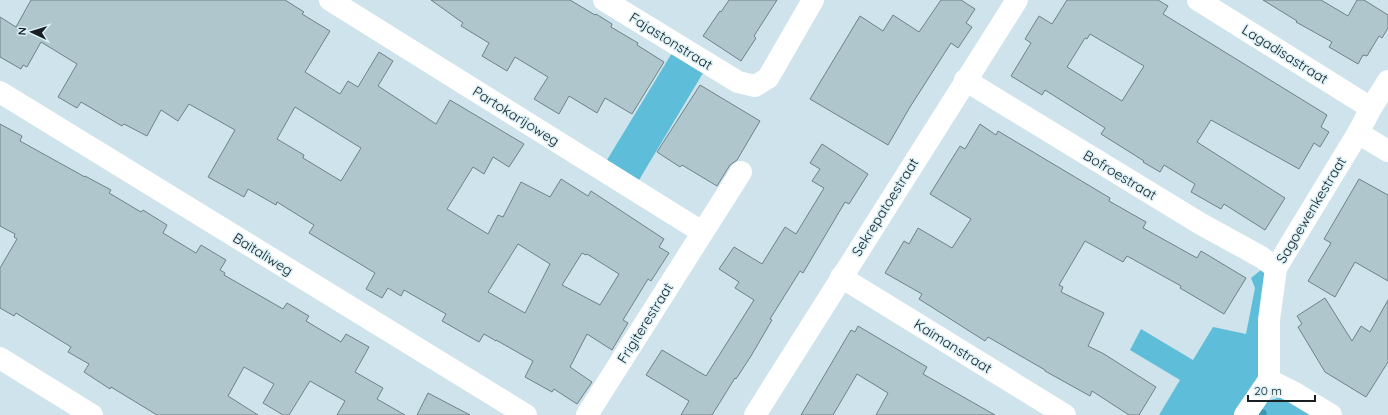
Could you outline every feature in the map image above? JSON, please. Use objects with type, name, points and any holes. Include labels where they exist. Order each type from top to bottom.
[{"type":"street","name":"Partokarijoweg","points":[[330,0],[702,232]]},
{"type":"street","name":"Fajastonstraat","points":[[604,0],[738,82],[755,86],[768,78],[813,0]]},
{"type":"street","name":"Sekrepatoestraat","points":[[755,415],[965,80],[1017,0]]},
{"type":"street","name":"Lagadisastraat","points":[[1198,0],[1371,108]]},
{"type":"street","name":"Bofroestraat","points":[[965,80],[1201,224],[1262,258],[1276,268]]},
{"type":"street","name":"Sagoewenkestraat","points":[[1269,380],[1269,320],[1276,268],[1388,81]]},
{"type":"street","name":"Baitaliweg","points":[[0,92],[526,415]]},
{"type":"street","points":[[1358,133],[1388,151]]},
{"type":"street","name":"Frigiterestraat","points":[[587,415],[741,172]]},
{"type":"street","name":"Kaimanstraat","points":[[841,278],[1065,415]]},
{"type":"street","points":[[0,358],[92,415]]},
{"type":"street","points":[[1245,415],[1269,380],[1332,415]]},
{"type":"shaded area","points":[[675,48],[706,68],[639,180],[607,160]]},
{"type":"shaded area","points":[[1261,270],[1265,273],[1262,365],[1255,386],[1235,415],[1159,415],[1180,380],[1130,350],[1141,329],[1193,360],[1213,327],[1246,334],[1255,288],[1251,278]]},
{"type":"shaded area","points":[[1278,398],[1290,398],[1323,415],[1252,415],[1266,401]]},
{"type":"building","points":[[31,0],[285,0],[304,12],[302,14],[330,31],[305,72],[340,94],[348,81],[358,87],[379,52],[393,61],[378,86],[436,124],[450,100],[524,144],[509,167],[493,157],[484,174],[473,167],[447,209],[488,234],[498,215],[503,217],[521,182],[550,197],[561,179],[588,196],[591,191],[664,239],[659,247],[669,253],[651,281],[648,279],[623,320],[628,323],[612,350],[587,334],[570,367],[592,382],[577,404],[554,389],[552,392],[525,377],[533,361],[496,340],[484,334],[479,342],[442,321],[446,314],[404,290],[401,296],[388,288],[382,298],[366,289],[375,273],[309,233],[314,225],[277,202],[276,205],[248,189],[244,197],[208,177],[235,130],[189,104],[178,121],[161,110],[147,136],[124,124],[122,126],[81,102],[77,108],[58,97],[77,64],[41,42],[27,67],[23,65],[21,69],[0,57],[0,17],[16,27]],"holes":[[[295,107],[361,148],[341,181],[303,158],[304,155],[277,139]],[[518,244],[550,264],[525,313],[488,292]],[[582,253],[587,254],[619,274],[600,305],[562,285]]]},
{"type":"building","points":[[431,0],[570,0],[612,24],[611,27],[638,43],[637,45],[664,62],[632,114],[605,98],[597,113],[569,96],[559,114],[534,99],[548,77],[515,57],[507,71],[482,56],[489,43],[461,26],[463,23]]},
{"type":"building","points":[[729,0],[777,0],[754,36],[756,38],[741,61],[703,36]]},
{"type":"building","points":[[941,0],[961,0],[975,9],[966,23],[972,27],[958,48],[951,43],[910,107],[888,145],[810,99],[860,16],[883,31],[893,15],[919,32]]},
{"type":"building","points":[[1067,0],[1158,0],[1168,6],[1163,14],[1327,115],[1321,127],[1329,132],[1320,147],[1314,143],[1299,169],[1211,120],[1197,142],[1285,198],[1265,230],[1224,204],[1221,209],[1191,192],[1195,184],[1164,165],[1160,172],[1101,134],[1105,128],[1045,90],[1042,95],[1011,76],[1031,43],[1025,39],[1039,16],[1052,24]],"holes":[[[1090,34],[1144,66],[1122,101],[1067,67],[1085,38],[1087,39]]]},
{"type":"building","points":[[1263,0],[1321,0],[1348,16],[1357,0],[1364,0],[1388,15],[1388,28],[1382,38],[1379,36],[1367,56],[1363,55],[1358,64],[1329,47],[1332,42],[1296,22],[1297,21]]},
{"type":"building","points":[[700,85],[760,121],[737,160],[730,165],[717,186],[682,165],[680,167],[657,152]]},
{"type":"building","points":[[0,124],[22,136],[20,141],[111,190],[109,193],[141,212],[143,210],[167,225],[163,233],[196,253],[201,245],[226,260],[220,270],[225,273],[224,275],[283,309],[287,303],[309,316],[306,321],[341,342],[346,334],[369,347],[355,372],[383,388],[377,399],[405,415],[337,415],[345,401],[310,381],[289,415],[283,415],[263,403],[274,384],[244,367],[228,396],[258,415],[157,415],[111,387],[110,389],[84,372],[89,364],[68,352],[71,347],[16,313],[14,316],[0,308],[0,268],[17,239],[14,237],[15,234],[0,226]]},
{"type":"building","points":[[980,124],[996,135],[998,131],[1110,198],[1109,201],[1146,222],[1143,228],[1197,258],[1201,251],[1246,278],[1224,314],[1180,288],[1181,286],[1127,256],[1123,262],[1085,241],[1059,285],[1063,287],[1061,292],[1104,313],[1088,346],[1104,354],[1156,387],[1139,415],[1129,415],[1092,391],[1090,396],[988,337],[985,341],[919,299],[922,294],[885,273],[904,241],[909,244],[918,228],[952,248],[971,219],[930,194],[960,146],[965,149]]},
{"type":"building","points":[[822,144],[868,174],[849,204],[845,202],[803,273],[800,271],[770,319],[772,320],[751,356],[736,379],[735,378],[712,415],[681,415],[689,401],[646,375],[662,350],[706,376],[754,300],[735,288],[739,282],[719,269],[734,247],[762,264],[785,227],[796,234],[824,188],[812,181],[820,169],[810,163]]},
{"type":"building","points":[[1359,179],[1388,195],[1388,281],[1355,262],[1335,297],[1308,281],[1331,243],[1324,239]]},
{"type":"building","points":[[1325,298],[1352,341],[1361,326],[1370,332],[1388,300],[1388,362],[1366,397],[1325,372],[1298,327],[1302,324],[1297,316]]},
{"type":"building","points":[[858,326],[927,367],[923,374],[995,415],[876,415],[888,393],[857,374],[833,415],[801,415],[851,330],[855,332]]},
{"type":"building","points":[[428,393],[470,415],[417,415]]}]
